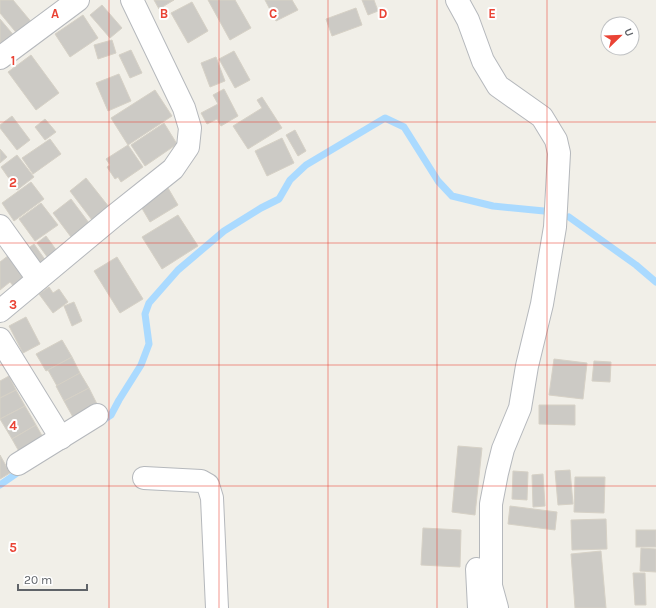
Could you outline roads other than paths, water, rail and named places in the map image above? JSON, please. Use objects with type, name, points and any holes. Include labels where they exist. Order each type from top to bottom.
[{"type":"street","points":[[0,58],[78,0]]},
{"type":"street","points":[[0,311],[173,169],[188,147],[190,128],[184,108],[132,0]]},
{"type":"street","points":[[457,0],[468,20],[483,61],[498,86],[542,117],[556,140],[559,153],[554,227],[542,304],[527,366],[520,408],[503,449],[496,473],[491,504],[491,586],[497,608]]},
{"type":"street","points":[[0,226],[38,279]]},
{"type":"street","points":[[0,339],[61,438]]},
{"type":"street","points":[[18,464],[96,415]]},
{"type":"street","points":[[144,478],[201,481],[208,485],[212,498],[217,608]]},
{"type":"street","points":[[479,608],[476,548],[480,508]]},
{"type":"waterway","points":[[100,422],[111,415],[141,365],[149,344],[145,314],[149,303],[178,270],[224,231],[261,208],[279,199],[290,180],[306,165],[385,118],[404,127],[438,181],[452,196],[493,206],[544,211]]},
{"type":"waterway","points":[[569,217],[636,265],[656,282]]},
{"type":"waterway","points":[[0,485],[23,469]]}]
